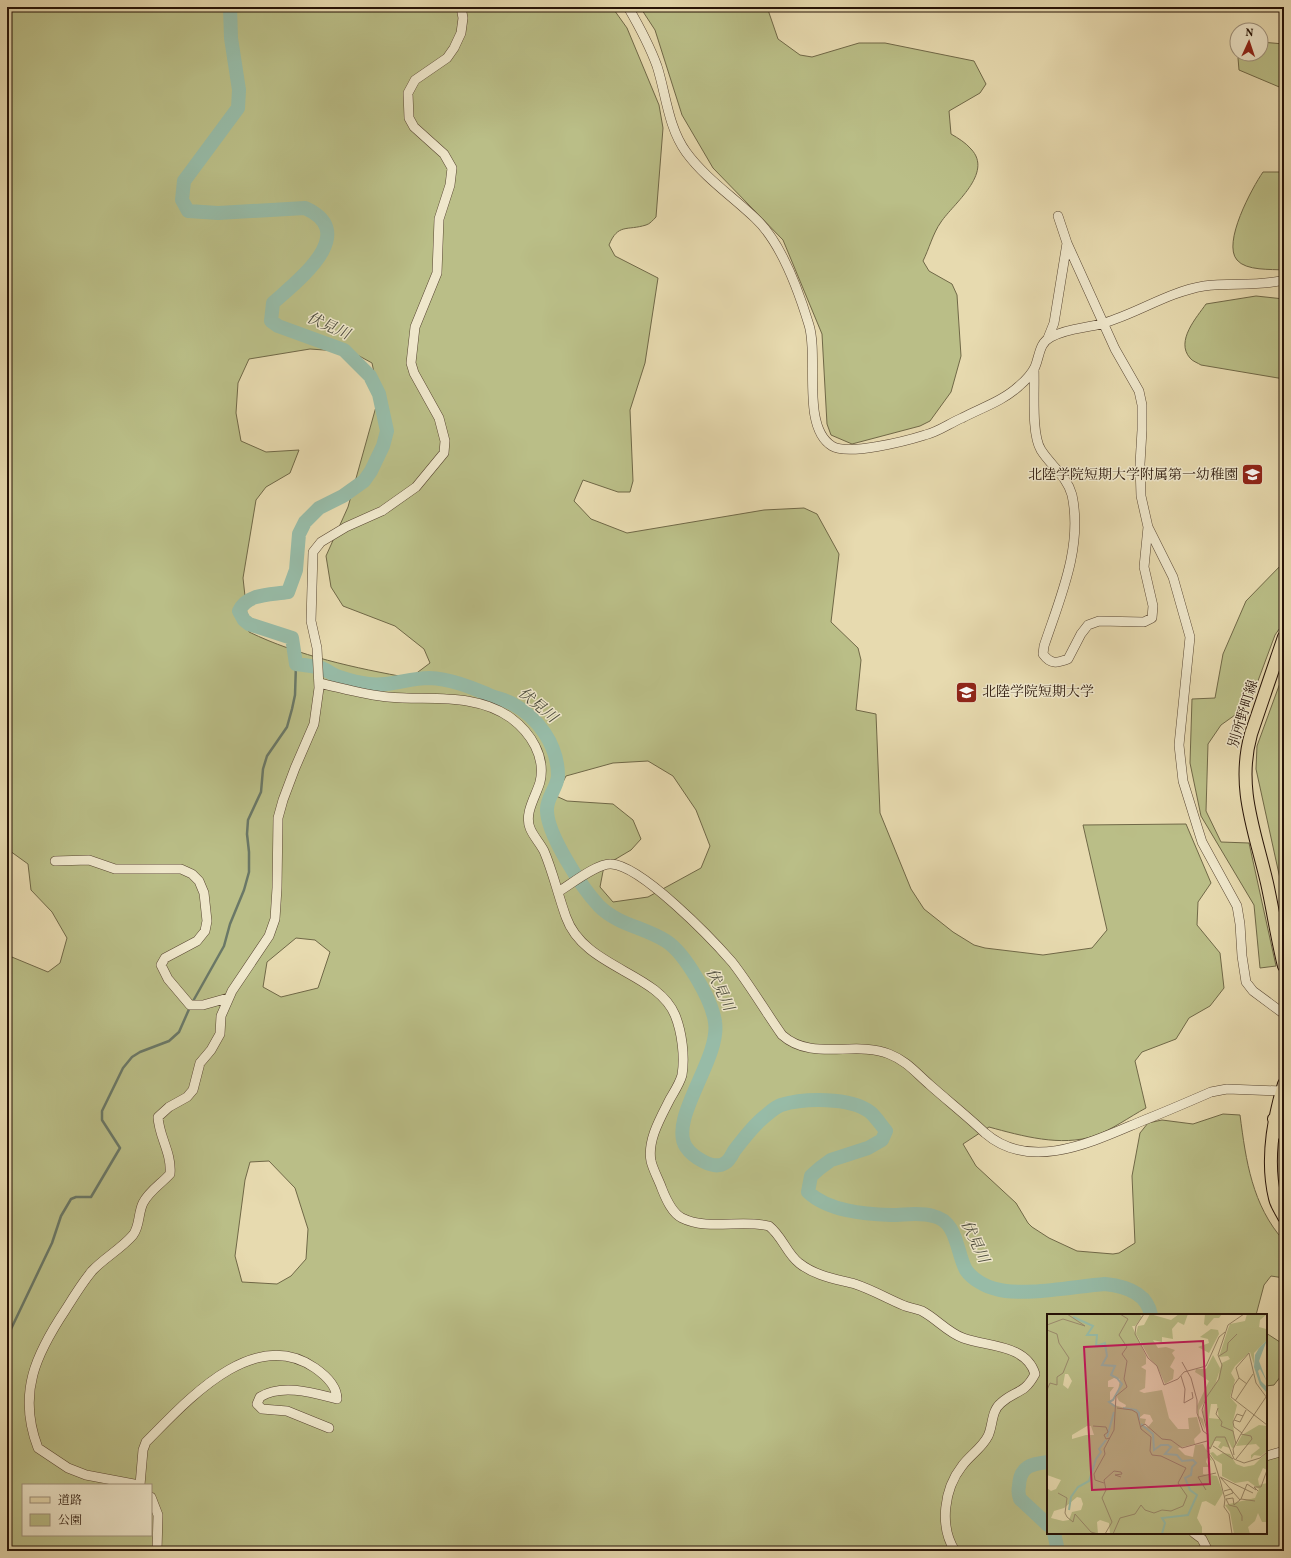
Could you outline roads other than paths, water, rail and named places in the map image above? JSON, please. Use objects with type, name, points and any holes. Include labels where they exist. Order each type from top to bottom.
[{"type":"main road","name":"別所野町線","points":[[1284,637],[1246,750],[1244,771],[1245,795],[1267,884],[1284,966]]},
{"type":"main road","points":[[1283,1088],[1274,1119],[1271,1155],[1272,1181],[1275,1199],[1284,1217]]},
{"type":"main road","points":[[1274,1119],[1281,1128],[1284,1136]]},
{"type":"street","points":[[134,1484],[86,1475],[68,1468],[38,1448],[29,1415],[31,1383],[40,1352],[46,1338],[93,1270],[134,1234],[143,1204],[151,1191],[170,1174],[170,1158],[159,1126],[158,1117],[169,1107],[187,1097],[193,1090],[200,1063],[211,1050],[220,1034],[221,1016],[228,998],[269,936],[275,919],[278,818],[283,800],[314,724],[319,683],[317,648],[311,621],[313,552],[321,542],[346,527],[382,510],[416,487],[444,453],[445,441],[439,418],[414,373],[411,363],[415,327],[438,273],[439,219],[450,185],[452,168],[444,154],[414,127],[409,118],[408,93],[415,80],[446,58],[454,48],[461,33],[463,18],[461,7]]},
{"type":"street","points":[[628,7],[650,49],[658,68],[674,129],[685,151],[711,180],[755,218],[777,247],[810,328],[813,347],[816,421],[818,428],[829,444],[841,450],[852,451],[927,435],[1001,399],[1019,386],[1034,369]]},
{"type":"street","points":[[1058,216],[1067,243],[1105,323],[1115,349],[1139,391],[1142,405],[1140,464],[1141,496],[1148,527],[1173,577],[1190,637],[1179,745],[1183,781],[1202,842],[1237,906],[1246,982],[1253,991],[1284,1014]]},
{"type":"street","points":[[1067,243],[1054,324],[1048,338],[1042,344],[1034,369],[1036,439],[1041,451],[1066,481],[1071,494],[1075,513],[1073,546],[1069,570],[1044,646],[1043,654],[1047,660],[1058,663],[1068,659],[1080,634],[1088,625],[1099,621],[1144,622],[1152,618],[1153,606],[1144,567],[1148,527]]},
{"type":"street","points":[[1048,338],[1072,328],[1105,323],[1180,292],[1204,286],[1266,285],[1284,280]]},
{"type":"street","points":[[319,683],[388,697],[467,700],[485,705],[509,716],[521,726],[533,741],[542,761],[540,782],[534,795],[529,815],[529,827],[543,848],[567,920],[583,942],[603,960],[656,990],[667,1001],[675,1016],[683,1054],[681,1077],[652,1140],[651,1160],[666,1199],[680,1217],[695,1222],[735,1224],[746,1223],[769,1226],[784,1243],[799,1264],[830,1279],[873,1290],[906,1306],[923,1312],[948,1332],[963,1338],[1006,1348],[1017,1354],[1033,1367],[1035,1374],[1030,1384],[1021,1392],[1001,1402],[996,1408],[987,1438],[962,1465],[953,1479],[946,1502],[945,1528],[948,1540],[955,1551]]},
{"type":"street","points":[[55,862],[89,860],[115,869],[181,869],[192,874],[199,881],[204,893],[207,921],[206,931],[197,941],[165,958],[161,965],[168,979],[190,1005],[203,1005],[228,998]]},
{"type":"street","points":[[558,892],[595,869],[610,864],[621,867],[642,878],[702,930],[732,963],[782,1035],[790,1042],[807,1049],[878,1051],[890,1054],[913,1068],[990,1137],[1001,1144],[1026,1151],[1050,1152],[1088,1144],[1212,1092],[1227,1089],[1283,1088]]},
{"type":"street","points":[[139,1484],[143,1450],[146,1442],[205,1387],[227,1370],[256,1357],[280,1356],[298,1359],[314,1367],[328,1378],[337,1392],[337,1399],[303,1391],[275,1391],[260,1397],[257,1404],[262,1409],[287,1411],[329,1428]]},
{"type":"street","points":[[1267,1456],[1284,1451]]},
{"type":"street","points":[[152,1500],[158,1515],[157,1551]]},
{"type":"street","points":[[1195,1534],[1202,1539],[1208,1551]]},
{"type":"waterway","name":"伏見川","points":[[230,7],[231,38],[239,90],[238,108],[184,181],[182,200],[188,211],[218,213],[305,208],[321,218],[327,230],[326,243],[319,257],[308,270],[273,303],[271,321],[278,326],[344,350],[370,376],[379,394],[387,431],[383,446],[371,471],[364,481],[343,496],[319,508],[305,522],[299,534],[296,570],[288,592],[260,596],[248,601],[239,611],[244,620],[249,624],[292,638],[296,664],[321,668],[339,677],[376,685],[421,678],[452,681],[493,697],[505,700],[521,709],[538,724],[550,743],[557,765],[558,776],[556,785],[547,805],[547,809],[552,832],[566,860],[592,898],[606,912],[614,918],[658,936],[673,947],[689,966],[709,1002],[715,1022],[715,1037],[704,1070],[689,1105],[684,1121],[682,1135],[686,1147],[698,1158],[709,1164],[720,1165],[725,1163],[756,1124],[772,1110],[781,1105],[802,1101],[827,1100],[839,1101],[861,1107],[870,1112],[886,1131],[882,1140],[868,1148],[831,1160],[820,1168],[811,1176],[808,1192],[816,1198],[836,1207],[869,1214],[923,1214],[941,1219],[952,1231],[966,1270],[975,1279],[992,1288],[1020,1292],[1105,1284],[1113,1285],[1127,1289],[1140,1296],[1149,1307],[1151,1314]]},
{"type":"waterway","points":[[192,1003],[224,946],[230,924],[244,890],[249,872],[247,834],[248,820],[261,792],[263,769],[267,756],[287,727],[295,695],[296,664]]},
{"type":"waterway","points":[[7,1351],[11,1329],[52,1243],[61,1216],[71,1199],[76,1197],[91,1197],[120,1148],[102,1120],[102,1111],[123,1068],[132,1057],[140,1052],[169,1041],[179,1032],[190,1007]]},
{"type":"waterway","name":"伏見川","points":[[1047,1462],[1032,1465],[1024,1470],[1020,1479],[1018,1491],[1020,1499],[1047,1524]]},
{"type":"waterway","name":"伏見川","points":[[1054,1534],[1058,1551]]},
{"type":"place","name":"北陸学院短期大学附属第一幼稚園","points":[[1253,475]]},
{"type":"place","name":"北陸学院短期大学","points":[[967,692]]}]
